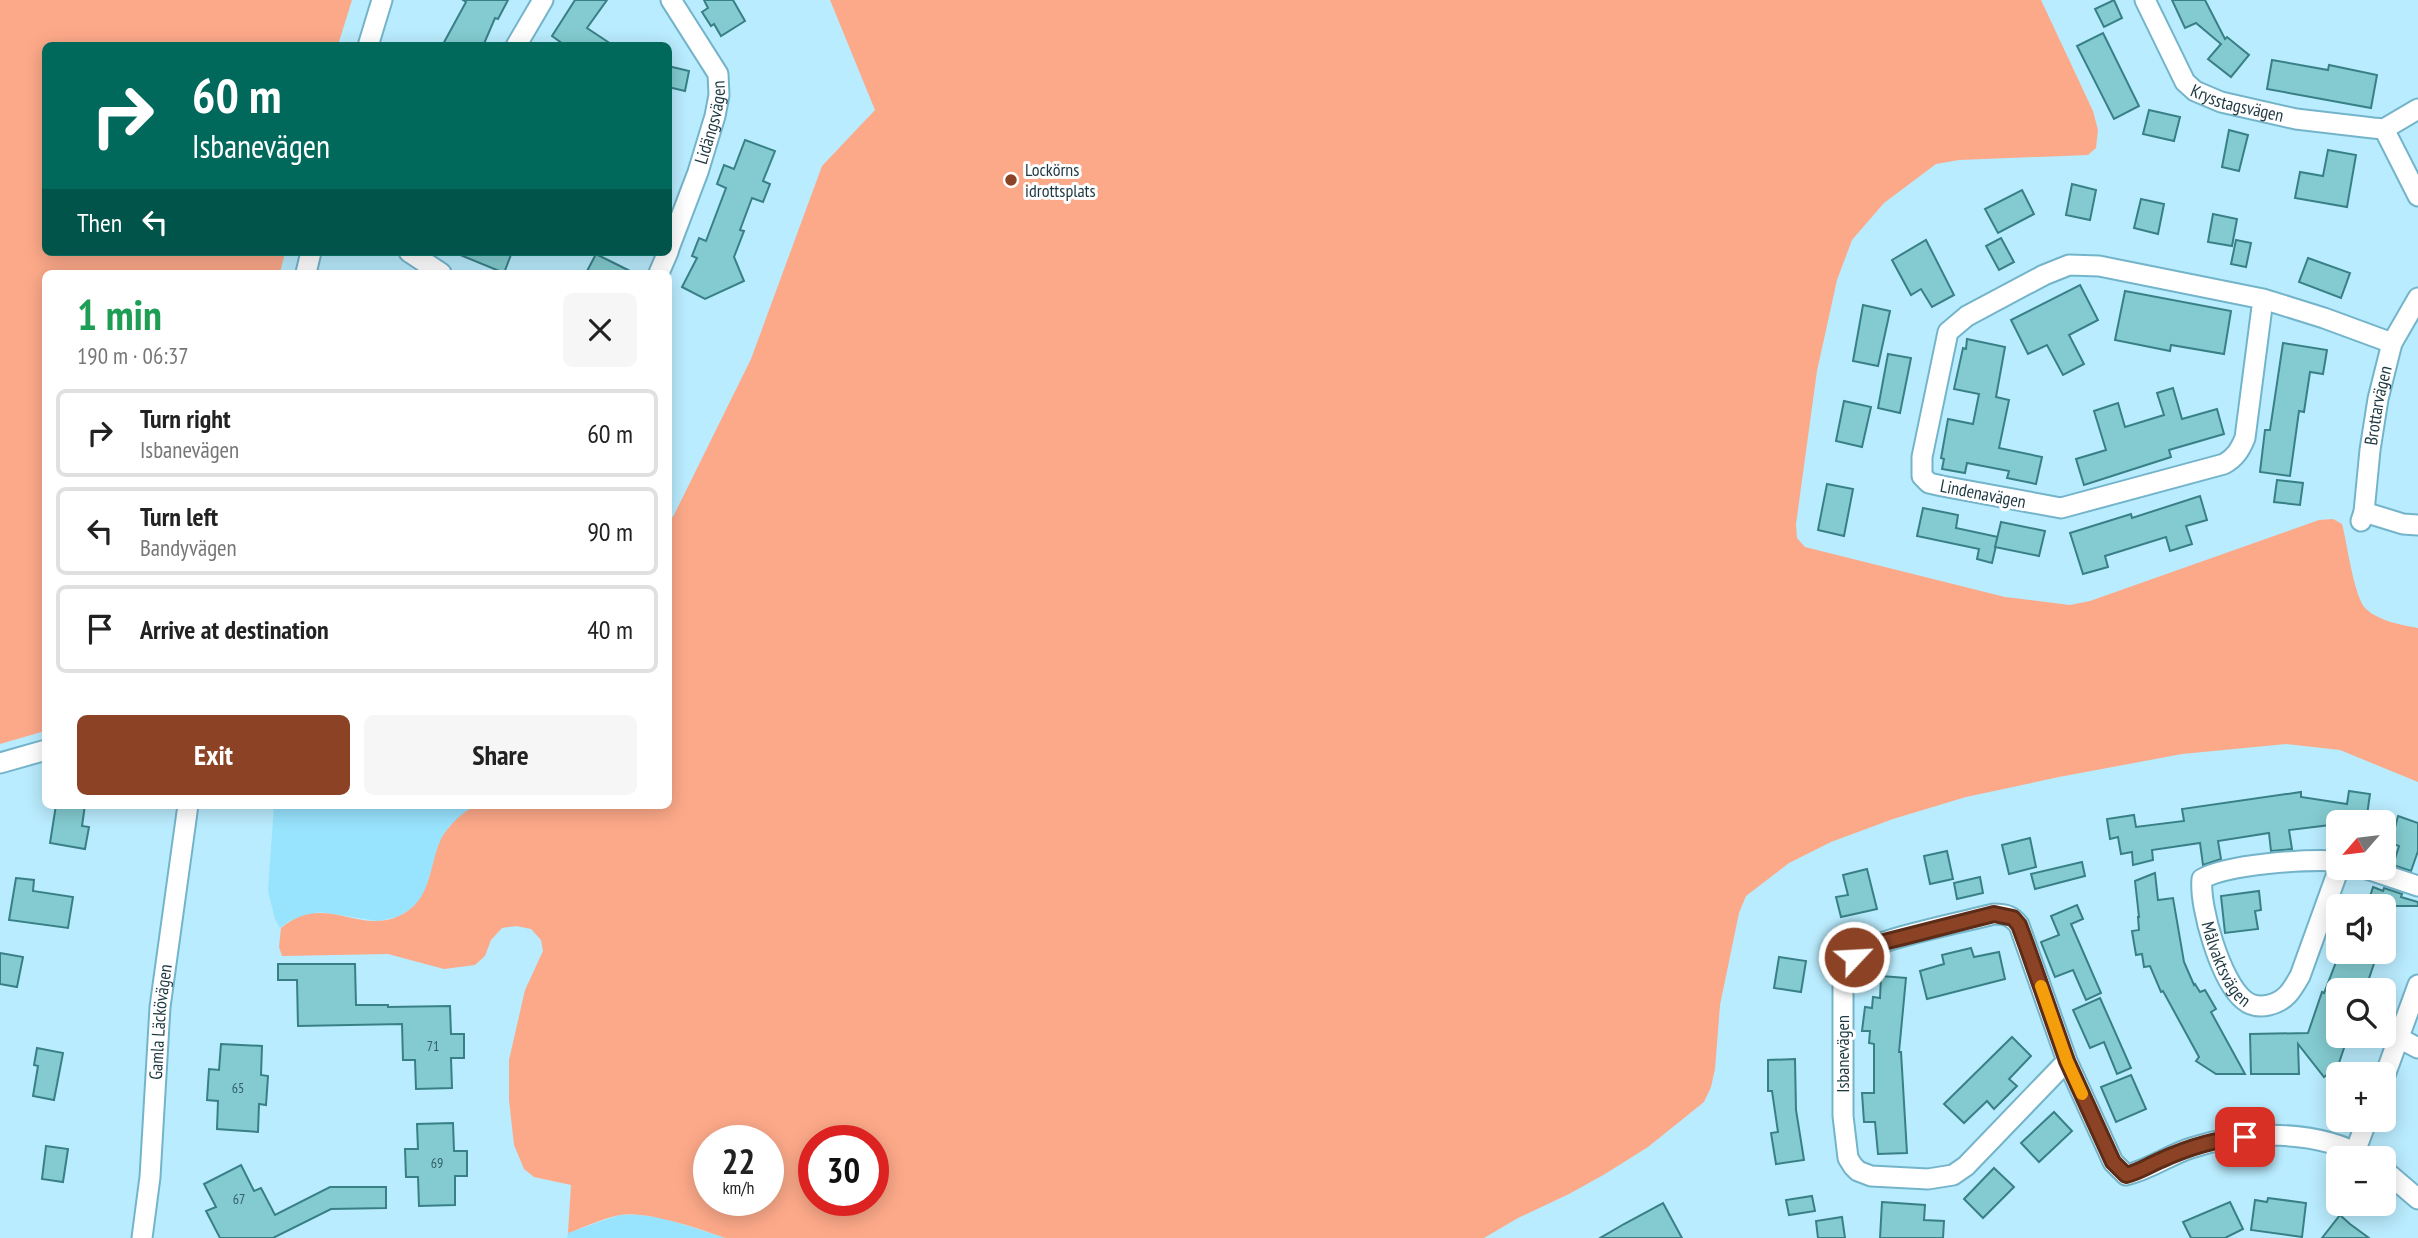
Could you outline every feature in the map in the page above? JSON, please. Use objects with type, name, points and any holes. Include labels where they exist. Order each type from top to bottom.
[{"type":"street","points":[[369,42],[382,0]]},
{"type":"street","points":[[518,42],[543,0]]},
{"type":"street","name":"Lidängsvägen","points":[[671,0],[718,74],[719,95],[698,172],[672,240]]},
{"type":"street","name":"Krysstagsvägen","points":[[2145,0],[2180,74],[2196,91],[2213,100],[2296,119],[2384,129]]},
{"type":"street","points":[[2418,109],[2384,129],[2418,196]]},
{"type":"street","points":[[418,256],[436,264]]},
{"type":"street","name":"Lindenavägen","points":[[2263,299],[2245,438],[2232,460],[2061,508],[1942,486],[1930,483],[1922,475],[1922,457],[1948,332],[1967,316],[2044,275],[2069,265],[2099,266],[2263,299],[2392,343]]},
{"type":"street","name":"Brottarvägen","points":[[2418,298],[2392,343],[2378,399],[2363,517],[2418,525]]},
{"type":"street","points":[[0,763],[42,751]]},
{"type":"street","name":"Gamla Läckövägen","points":[[142,1238],[150,1177],[160,1007],[187,809]]},
{"type":"street","name":"Målvaktsvägen","points":[[2326,862],[2226,870],[2202,879],[2210,936],[2230,983],[2245,1002],[2253,1006],[2274,1004],[2292,991],[2335,880]]},
{"type":"street","points":[[2396,879],[2418,886]]},
{"type":"street","name":"Isbanevägen","points":[[2067,1061],[1966,1166],[1953,1175],[1928,1179],[1871,1176],[1858,1171],[1848,1158],[1843,1116],[1845,968],[1854,957],[1884,942],[1994,914],[2013,918],[2019,925],[2067,1061],[2113,1162],[2126,1175],[2192,1147],[2229,1138],[2295,1137],[2337,1146]]},
{"type":"street","points":[[2390,1062],[2418,985]]},
{"type":"street","points":[[2399,1038],[2418,1048]]},
{"type":"street","points":[[2396,1180],[2418,1199]]},
{"type":"shaded area","points":[[0,0],[352,0],[339,42],[42,42],[42,256],[284,256],[281,270],[42,270],[42,732],[0,744]]},
{"type":"shaded area","points":[[830,0],[2041,0],[2093,111],[2098,130],[2096,148],[2088,155],[1959,160],[1936,164],[1884,203],[1852,240],[1837,280],[1817,371],[1796,524],[1797,538],[1805,547],[2005,597],[2070,605],[2090,601],[2319,520],[2333,519],[2342,524],[2354,582],[2366,609],[2384,619],[2418,628],[2418,782],[2340,750],[2286,744],[2182,754],[1966,797],[1893,819],[1831,842],[1789,863],[1746,896],[1739,913],[1720,1005],[1715,1069],[1704,1102],[1648,1147],[1605,1174],[1484,1238],[725,1238],[673,1221],[631,1214],[607,1218],[568,1233],[571,1185],[534,1177],[524,1169],[514,1145],[509,1100],[509,1060],[525,990],[543,951],[541,940],[531,929],[516,926],[502,928],[491,940],[485,956],[475,965],[444,969],[388,954],[282,956],[279,947],[281,928],[297,918],[312,914],[327,913],[369,921],[399,916],[410,910],[418,902],[428,883],[444,834],[452,823],[471,809],[672,809],[672,518],[751,359],[822,166],[875,110]]},
{"type":"shaded area","points":[[274,809],[473,809],[449,826],[424,893],[414,907],[397,917],[378,921],[320,912],[289,921],[280,928],[268,891]]},
{"type":"shaded area","points":[[620,1215],[663,1218],[725,1238],[567,1238],[568,1233]]},
{"type":"building","points":[[463,0],[508,0],[498,19],[495,18],[485,42],[444,42],[466,2]]},
{"type":"building","points":[[575,0],[607,0],[587,28],[608,42],[560,42],[552,36]]},
{"type":"building","points":[[704,0],[733,0],[745,21],[721,36],[702,12],[708,8]]},
{"type":"building","points":[[2114,0],[2122,18],[2104,27],[2095,9]]},
{"type":"building","points":[[2172,0],[2205,0],[2225,39],[2227,37],[2249,55],[2231,77],[2208,59],[2221,44],[2196,23],[2185,28]]},
{"type":"building","points":[[2103,33],[2139,106],[2114,119],[2077,46]]},
{"type":"building","points":[[2272,60],[2328,70],[2329,65],[2377,75],[2371,108],[2267,89]]},
{"type":"building","points":[[672,67],[689,71],[685,91],[672,88]]},
{"type":"building","points":[[2149,110],[2180,117],[2174,141],[2143,134]]},
{"type":"building","points":[[2229,130],[2248,135],[2239,171],[2222,167]]},
{"type":"building","points":[[745,140],[775,151],[763,181],[770,184],[763,202],[752,198],[740,230],[744,231],[734,257],[744,281],[705,299],[682,287],[697,258],[692,256],[699,238],[706,241],[726,188],[717,184],[724,165],[734,169]]},
{"type":"building","points":[[2328,150],[2356,155],[2347,207],[2295,198],[2300,172],[2323,176]]},
{"type":"building","points":[[2072,184],[2096,190],[2090,220],[2066,215]]},
{"type":"building","points":[[2022,190],[2034,214],[1998,233],[1985,209]]},
{"type":"building","points":[[2141,199],[2164,204],[2158,234],[2134,228]]},
{"type":"building","points":[[2213,214],[2237,219],[2232,246],[2208,242]]},
{"type":"building","points":[[2001,238],[2014,262],[1999,270],[1986,246]]},
{"type":"building","points":[[1926,240],[1954,295],[1932,307],[1921,289],[1911,295],[1892,260]]},
{"type":"building","points":[[2236,240],[2251,243],[2246,267],[2231,264]]},
{"type":"building","points":[[463,256],[510,256],[505,270],[497,270]]},
{"type":"building","points":[[595,256],[600,256],[628,270],[588,270]]},
{"type":"building","points":[[2308,258],[2350,273],[2341,298],[2299,282]]},
{"type":"building","points":[[2080,285],[2098,320],[2069,335],[2084,364],[2063,375],[2047,345],[2028,354],[2011,320]]},
{"type":"building","points":[[2125,291],[2231,311],[2224,354],[2171,345],[2170,351],[2115,340]]},
{"type":"building","points":[[1863,305],[1890,311],[1878,366],[1853,361]]},
{"type":"building","points":[[1967,339],[2005,347],[1996,397],[2009,400],[1999,448],[2042,457],[2036,484],[2007,478],[2009,471],[1967,463],[1965,473],[1942,469],[1944,459],[1941,458],[1948,419],[1973,424],[1979,394],[1954,389]]},
{"type":"building","points":[[2283,343],[2327,350],[2323,374],[2310,372],[2304,412],[2299,411],[2290,476],[2260,472],[2265,430],[2270,430]]},
{"type":"building","points":[[1888,354],[1911,358],[1900,413],[1878,408]]},
{"type":"building","points":[[2173,388],[2182,419],[2217,409],[2224,434],[2169,450],[2171,457],[2084,485],[2076,459],[2106,450],[2094,411],[2118,403],[2125,427],[2164,415],[2157,393]]},
{"type":"building","points":[[1844,401],[1871,407],[1862,447],[1836,441]]},
{"type":"building","points":[[2277,480],[2303,483],[2300,505],[2274,502]]},
{"type":"building","points":[[1827,484],[1853,489],[1844,536],[1818,530]]},
{"type":"building","points":[[2200,496],[2207,520],[2186,526],[2192,544],[2170,551],[2166,537],[2105,556],[2108,567],[2083,574],[2070,533],[2131,514],[2132,518]]},
{"type":"building","points":[[1923,508],[1958,515],[1956,528],[1998,537],[1992,563],[1977,559],[1979,549],[1917,536]]},
{"type":"building","points":[[2001,522],[2045,531],[2039,556],[1995,547]]},
{"type":"building","points":[[2349,791],[2370,794],[2368,810],[2326,810],[2326,825],[2289,830],[2292,849],[2271,851],[2269,833],[2218,841],[2221,859],[2203,865],[2200,843],[2152,850],[2153,860],[2133,865],[2132,852],[2121,854],[2118,837],[2110,839],[2107,819],[2134,815],[2136,827],[2184,821],[2182,809],[2301,792],[2301,797],[2347,804]]},
{"type":"building","points":[[55,809],[84,809],[82,826],[89,827],[85,849],[50,843]]},
{"type":"building","points":[[2398,816],[2418,823],[2418,851],[2411,871],[2396,866],[2399,846],[2396,845]]},
{"type":"building","points":[[2030,838],[2036,867],[2009,874],[2002,845]]},
{"type":"building","points":[[1947,851],[1953,879],[1930,884],[1924,856]]},
{"type":"building","points":[[2082,862],[2085,876],[2035,889],[2031,874]]},
{"type":"building","points":[[1867,869],[1877,909],[1841,917],[1836,897],[1848,895],[1843,875]]},
{"type":"building","points":[[2155,873],[2158,900],[2173,898],[2184,962],[2194,985],[2200,992],[2205,990],[2216,1009],[2211,1012],[2245,1074],[2216,1074],[2196,1061],[2199,1057],[2163,991],[2161,992],[2150,966],[2144,967],[2142,954],[2136,955],[2132,931],[2139,930],[2135,881]]},
{"type":"building","points":[[1980,877],[1983,893],[1957,899],[1954,883]]},
{"type":"building","points":[[16,878],[34,880],[33,891],[73,897],[68,928],[9,920]]},
{"type":"building","points":[[2373,887],[2383,891],[2384,888],[2418,902],[2418,906],[2396,906],[2396,894],[2371,894]]},
{"type":"building","points":[[2259,891],[2261,910],[2255,911],[2258,929],[2225,933],[2221,896]]},
{"type":"building","points":[[2077,905],[2083,919],[2071,924],[2101,993],[2086,1000],[2073,970],[2055,977],[2041,942],[2059,935],[2051,916]]},
{"type":"building","points":[[1971,948],[1974,957],[1999,952],[2005,979],[1927,999],[1920,971],[1944,964],[1942,955]]},
{"type":"building","points":[[0,953],[23,957],[17,987],[0,984]]},
{"type":"building","points":[[1779,957],[1806,961],[1801,992],[1774,988]]},
{"type":"building","points":[[278,964],[355,964],[356,1005],[450,1006],[451,1034],[464,1034],[464,1058],[451,1058],[452,1088],[416,1089],[415,1060],[403,1060],[402,1024],[298,1026],[297,980],[278,980]]},
{"type":"building","points":[[2335,964],[2374,964],[2369,978],[2330,978]]},
{"type":"building","points":[[1881,976],[1906,978],[1899,1052],[1907,1153],[1878,1154],[1875,1122],[1864,1122],[1862,1093],[1874,1093],[1874,1044],[1869,1043],[1870,1031],[1862,1031],[1865,1007],[1872,1008],[1873,997],[1880,998]]},
{"type":"building","points":[[2326,988],[2326,1048],[2344,1048],[2339,1062],[2326,1062],[2324,1077],[2298,1044],[2299,1074],[2251,1074],[2250,1034],[2308,1033],[2322,992],[2324,993]]},
{"type":"building","points":[[2100,998],[2131,1068],[2117,1074],[2104,1042],[2090,1048],[2073,1010]]},
{"type":"building","points":[[2012,1037],[2031,1056],[2009,1079],[2017,1086],[1994,1109],[1987,1101],[1964,1123],[1944,1104]]},
{"type":"building","points":[[221,1044],[262,1046],[261,1075],[268,1076],[266,1105],[259,1104],[258,1132],[217,1129],[218,1101],[207,1100],[209,1069],[219,1070]]},
{"type":"building","points":[[37,1048],[63,1053],[54,1100],[33,1096],[38,1066],[34,1065]]},
{"type":"building","points":[[1795,1059],[1796,1110],[1804,1160],[1776,1164],[1771,1133],[1778,1132],[1772,1091],[1768,1091],[1768,1060]]},
{"type":"building","points":[[2131,1075],[2146,1109],[2116,1122],[2101,1087]]},
{"type":"building","points":[[2054,1112],[2072,1131],[2039,1162],[2021,1143]]},
{"type":"building","points":[[453,1123],[454,1151],[467,1151],[467,1176],[455,1176],[455,1205],[419,1206],[418,1177],[406,1177],[405,1149],[418,1149],[417,1124]]},
{"type":"building","points":[[46,1146],[68,1149],[63,1182],[42,1179]]},
{"type":"building","points":[[241,1165],[254,1191],[261,1188],[275,1215],[330,1187],[386,1187],[386,1208],[331,1209],[273,1238],[220,1238],[206,1211],[216,1207],[204,1184]]},
{"type":"building","points":[[1994,1168],[2014,1187],[1983,1218],[1964,1199]]},
{"type":"building","points":[[1812,1196],[1815,1211],[1789,1215],[1786,1200]]},
{"type":"building","points":[[2268,1198],[2306,1203],[2302,1237],[2251,1230],[2255,1200],[2267,1202]]},
{"type":"building","points":[[1882,1202],[1925,1205],[1924,1220],[1944,1221],[1943,1238],[1880,1238]]},
{"type":"building","points":[[2230,1202],[2243,1229],[2225,1238],[2191,1238],[2183,1222]]},
{"type":"building","points":[[1663,1203],[1682,1238],[1600,1238],[1624,1224]]},
{"type":"building","points":[[2341,1216],[2369,1238],[2322,1238]]},
{"type":"building","points":[[1842,1217],[1845,1238],[1818,1238],[1816,1221]]},
{"type":"slow traffic","points":[[2041,986],[2067,1061],[2082,1094]]},
{"type":"place","name":"Lockörns idrottsplats","points":[[1011,180]]},
{"type":"route","points":[[1854,957],[1884,942],[1994,914],[2013,918],[2019,925],[2067,1061],[2119,1170],[2126,1175],[2138,1172],[2192,1147],[2245,1137]]}]
